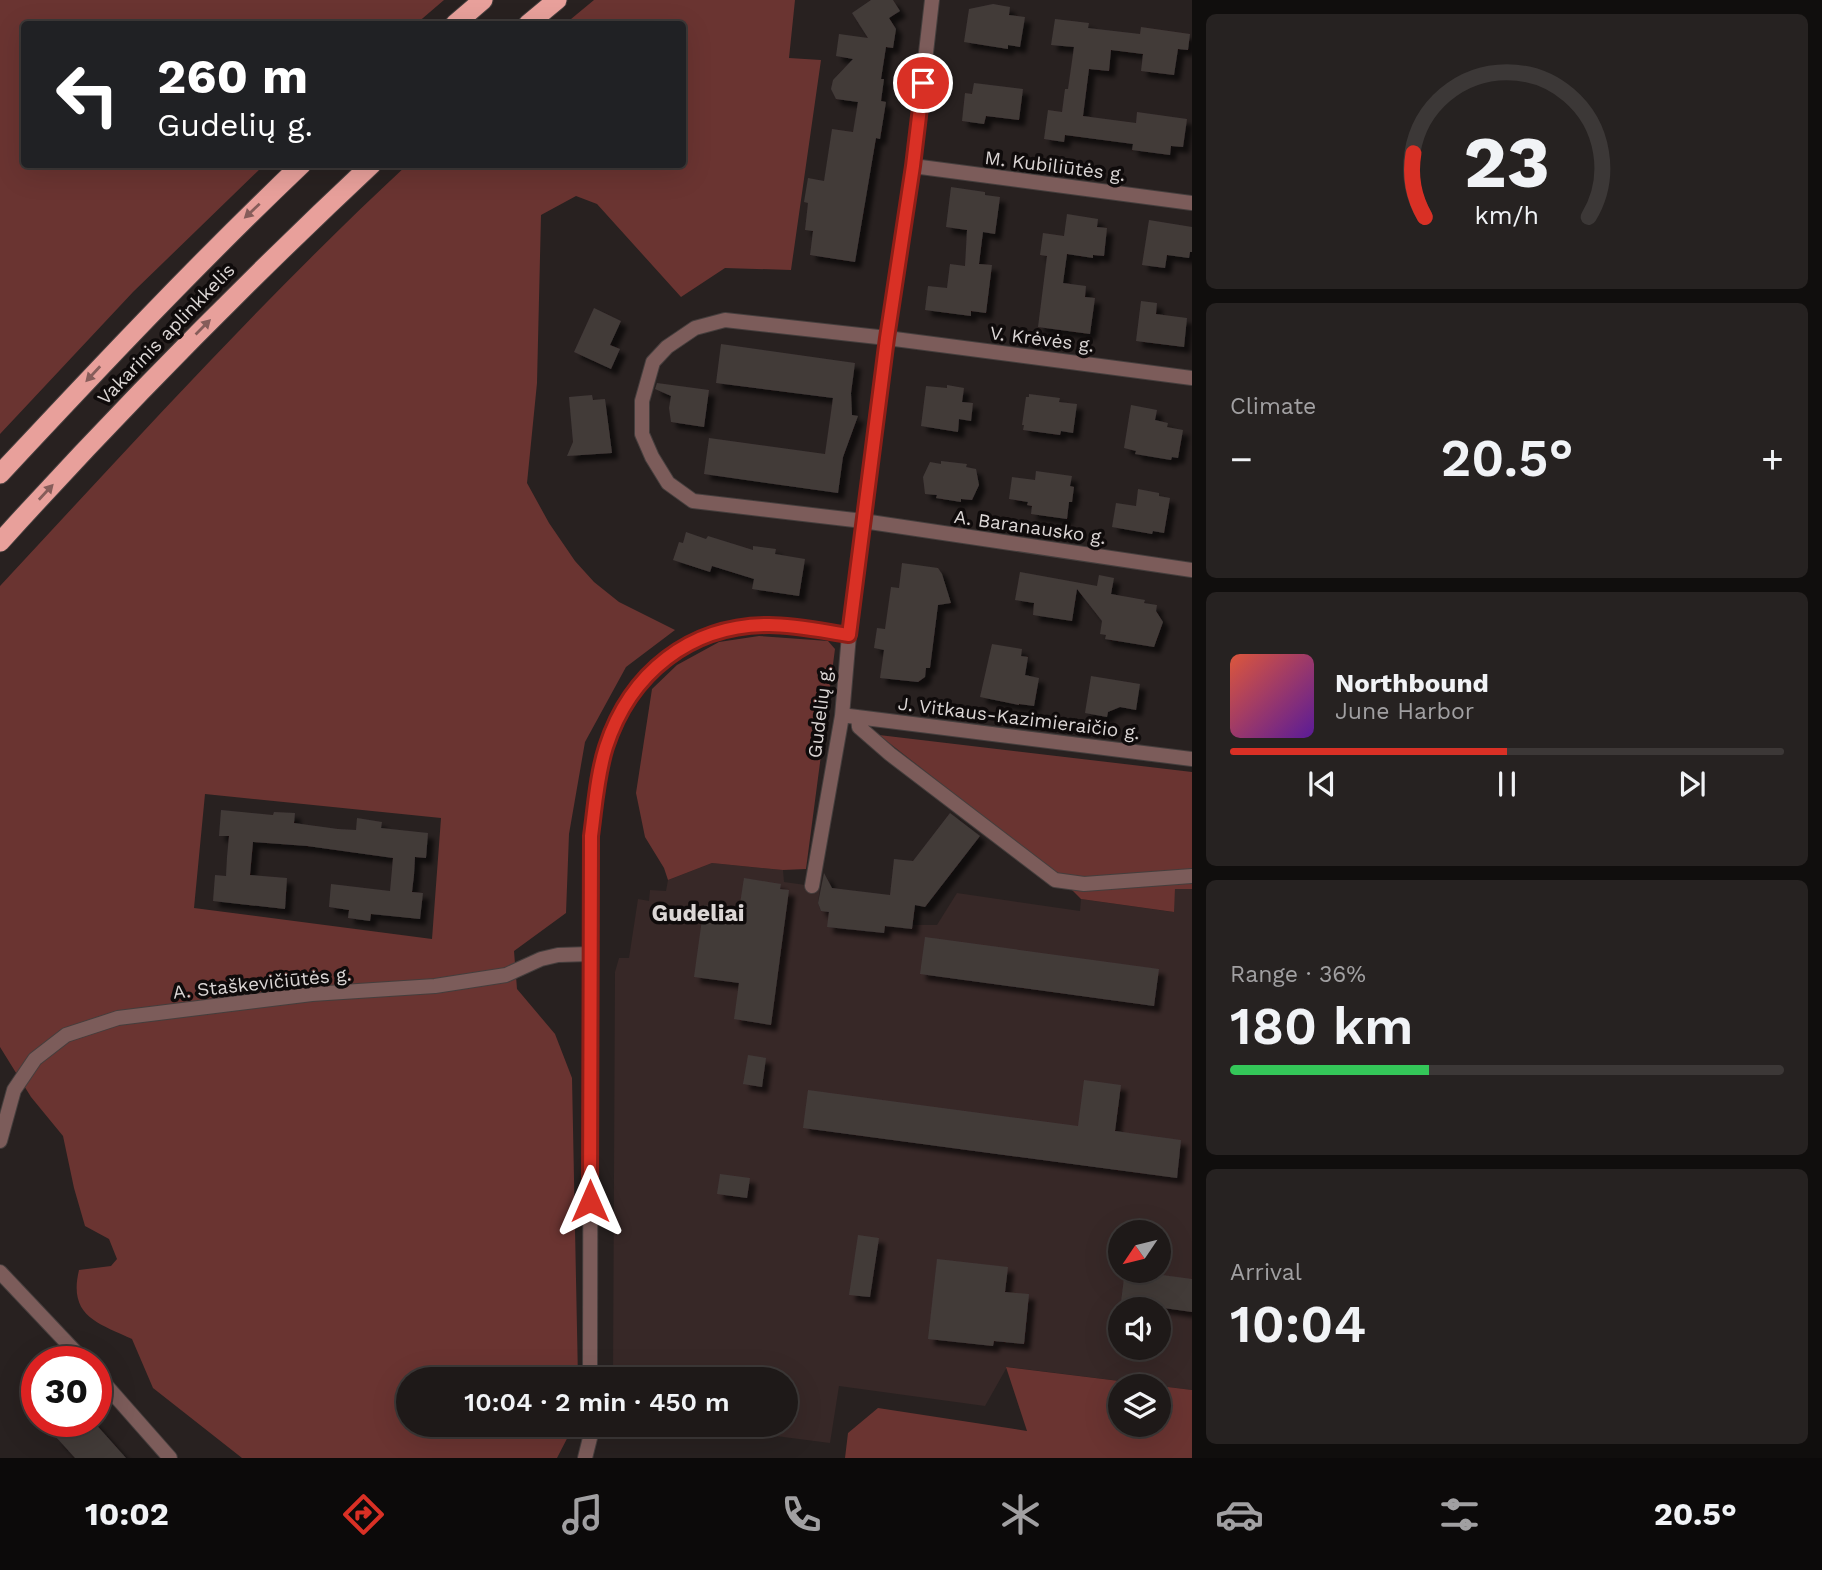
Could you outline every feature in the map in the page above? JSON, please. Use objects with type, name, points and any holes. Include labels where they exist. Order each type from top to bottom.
[{"type":"highway","points":[[458,21],[483,0]]},
{"type":"highway","points":[[532,21],[557,0]]},
{"type":"highway","name":"Vakarinis aplinkkelis","points":[[0,474],[138,327],[298,168]]},
{"type":"highway","name":"Vakarinis aplinkkelis","points":[[0,542],[173,358],[368,168]]},
{"type":"street","name":"Gudelių g.","points":[[812,886],[842,716],[863,522],[913,166],[932,0]]},
{"type":"street","name":"M. Kubiliūtės g.","points":[[913,166],[1192,203]]},
{"type":"street","name":"V. Krėvės g.","points":[[863,522],[693,500],[668,483],[642,434],[642,401],[653,362],[681,336],[710,323],[725,320],[887,338],[1192,378]]},
{"type":"street","name":"A. Baranausko g.","points":[[863,522],[1192,570]]},
{"type":"street","points":[[590,1367],[591,836],[597,785],[606,746],[628,700],[644,679],[674,651],[702,637],[729,629],[770,625],[849,635]]},
{"type":"street","name":"J. Vitkaus-Kazimieraičio g.","points":[[842,716],[1192,759]]},
{"type":"street","points":[[858,718],[859,727],[890,754],[1055,880],[1084,884],[1192,876]]},
{"type":"street","name":"A. Staškevičiūtės g.","points":[[0,1141],[14,1090],[35,1059],[66,1035],[118,1018],[312,994],[435,986],[506,975],[541,958],[590,954]]},
{"type":"street","points":[[0,1272],[70,1346]]},
{"type":"street","points":[[112,1392],[170,1458]]},
{"type":"street","points":[[585,1458],[590,1437]]},
{"type":"shaded area","points":[[0,0],[444,0],[420,21],[21,21],[21,168],[261,168],[133,292],[0,434]]},
{"type":"shaded area","points":[[594,0],[795,0],[789,58],[821,60],[791,270],[725,268],[681,297],[597,204],[576,196],[541,215],[537,383],[527,483],[549,523],[575,561],[594,582],[619,602],[675,630],[626,667],[585,742],[569,834],[566,913],[514,951],[517,989],[555,1034],[572,1078],[578,1367],[396,1367],[396,1437],[568,1437],[557,1458],[242,1458],[153,1388],[132,1339],[97,1322],[82,1308],[77,1286],[79,1270],[111,1266],[117,1259],[109,1239],[85,1226],[63,1136],[31,1097],[0,1047],[0,586],[302,267],[404,168],[686,168],[686,21],[569,21]],"holes":[[[205,794],[441,818],[432,939],[194,908]]]},
{"type":"shaded area","points":[[759,636],[828,641],[835,649],[806,869],[783,870],[712,863],[668,880],[664,868],[645,837],[636,793],[652,689],[677,665],[719,642]]},
{"type":"shaded area","points":[[879,735],[1192,772],[1192,889],[1175,889],[1174,912],[1081,899],[1054,872]]},
{"type":"shaded area","points":[[712,863],[783,870],[784,882],[820,887],[818,903],[821,911],[830,907],[828,927],[884,933],[886,920],[892,927],[912,929],[913,925],[937,925],[957,893],[1080,911],[1081,899],[1173,912],[1175,888],[1192,889],[1192,1390],[1171,1387],[1171,1374],[1108,1374],[1108,1380],[1007,1367],[985,1406],[839,1386],[830,1443],[784,1437],[798,1437],[798,1367],[613,1367],[615,972],[619,958],[629,958],[638,899],[649,901],[650,890],[666,891],[668,880]]},
{"type":"shaded area","points":[[1006,1367],[1108,1380],[1108,1437],[1171,1437],[1171,1387],[1192,1390],[1192,1458],[845,1458],[848,1433],[878,1408],[1027,1431]]},
{"type":"building","points":[[871,0],[893,0],[900,11],[889,18],[896,29],[893,48],[886,47],[881,79],[884,79],[881,101],[886,102],[880,139],[876,138],[855,262],[810,255],[813,231],[805,230],[808,203],[804,202],[808,178],[824,181],[832,129],[853,132],[858,102],[836,99],[831,89],[833,80],[853,59],[836,56],[839,34],[868,38],[852,13]]},
{"type":"building","points":[[993,4],[1010,7],[1009,15],[1025,17],[1020,47],[1008,45],[1008,49],[964,42],[969,9]]},
{"type":"building","points":[[1055,19],[1089,23],[1088,28],[1140,34],[1141,27],[1190,34],[1188,50],[1178,49],[1174,75],[1141,71],[1143,54],[1111,50],[1109,71],[1089,69],[1083,116],[1136,123],[1137,112],[1187,119],[1183,147],[1171,146],[1170,155],[1132,150],[1133,144],[1065,135],[1064,142],[1044,139],[1048,110],[1062,112],[1074,47],[1051,45]]},
{"type":"building","points":[[974,83],[1023,89],[1019,120],[986,116],[984,124],[962,121],[965,93],[972,94]]},
{"type":"building","points":[[951,187],[1000,197],[995,234],[983,232],[979,264],[992,265],[986,313],[971,311],[971,316],[925,310],[928,286],[947,288],[950,264],[965,266],[967,230],[946,227]]},
{"type":"building","points":[[1067,214],[1098,219],[1097,227],[1107,228],[1104,256],[1093,255],[1093,258],[1067,254],[1063,283],[1086,286],[1085,297],[1095,298],[1090,334],[1038,327],[1047,256],[1040,255],[1043,233],[1064,236]]},
{"type":"building","points":[[1149,220],[1192,227],[1192,252],[1189,258],[1167,255],[1165,268],[1142,265]]},
{"type":"building","points":[[1141,301],[1157,303],[1156,314],[1187,318],[1184,347],[1136,341]]},
{"type":"building","points":[[594,308],[621,321],[610,345],[620,349],[611,369],[574,352]]},
{"type":"building","points":[[721,344],[855,363],[851,393],[852,415],[858,416],[843,457],[838,493],[704,474],[709,438],[825,454],[833,398],[716,383]]},
{"type":"building","points":[[657,383],[709,390],[704,427],[671,422],[671,396],[655,389]]},
{"type":"building","points":[[947,385],[964,388],[962,402],[973,403],[971,421],[959,419],[958,432],[921,426],[926,386],[947,388]]},
{"type":"building","points":[[1029,394],[1060,398],[1059,402],[1077,404],[1073,433],[1061,431],[1060,435],[1023,430],[1026,397],[1029,397]]},
{"type":"building","points":[[592,395],[593,400],[605,399],[612,453],[567,456],[573,442],[569,397]]},
{"type":"building","points":[[1131,405],[1157,410],[1155,420],[1168,423],[1167,427],[1183,430],[1178,458],[1172,457],[1171,460],[1135,454],[1136,451],[1124,448]]},
{"type":"building","points":[[941,461],[967,464],[966,467],[976,469],[979,485],[972,500],[961,499],[961,502],[925,494],[923,477],[930,462],[941,464]]},
{"type":"building","points":[[1036,471],[1072,476],[1070,486],[1074,487],[1067,519],[1031,514],[1032,506],[1027,505],[1028,502],[1009,499],[1012,477],[1035,480]]},
{"type":"building","points":[[1138,489],[1170,498],[1164,533],[1153,531],[1152,534],[1112,527],[1116,503],[1136,506]]},
{"type":"building","points":[[686,532],[753,550],[753,546],[776,549],[775,554],[805,559],[799,596],[752,589],[754,579],[712,566],[710,572],[673,560],[679,542],[683,543]]},
{"type":"building","points":[[902,563],[938,568],[951,603],[938,605],[930,668],[926,668],[925,677],[918,682],[880,678],[884,650],[874,648],[877,628],[885,629],[891,587],[899,588]]},
{"type":"building","points":[[1020,572],[1097,586],[1099,575],[1114,578],[1111,594],[1157,605],[1156,611],[1163,622],[1154,647],[1105,639],[1106,635],[1100,634],[1102,621],[1077,589],[1072,621],[1033,615],[1034,603],[1015,600]]},
{"type":"building","points":[[992,644],[1022,649],[1021,656],[1028,657],[1025,675],[1039,678],[1034,706],[980,697]]},
{"type":"building","points":[[1091,676],[1140,684],[1136,710],[1120,707],[1108,712],[1107,717],[1085,713]]},
{"type":"building","points":[[221,810],[273,815],[274,812],[295,813],[294,823],[338,829],[356,830],[357,818],[382,822],[381,828],[428,833],[426,858],[415,857],[412,892],[423,893],[420,919],[371,914],[370,921],[348,918],[349,910],[329,907],[331,884],[390,891],[393,858],[307,846],[253,842],[250,875],[287,878],[285,909],[213,901],[215,875],[226,876],[229,836],[219,836]]},
{"type":"building","points":[[950,813],[980,836],[925,907],[915,905],[912,929],[885,926],[884,933],[827,927],[829,912],[821,911],[818,903],[824,873],[832,888],[890,895],[894,859],[913,861]]},
{"type":"building","points":[[744,878],[781,884],[780,889],[789,890],[771,1025],[734,1019],[739,983],[694,977],[704,905],[739,910]]},
{"type":"building","points":[[925,937],[1159,969],[1154,1006],[920,974]]},
{"type":"building","points":[[748,1055],[766,1058],[762,1087],[743,1084]]},
{"type":"building","points":[[1084,1080],[1121,1085],[1115,1131],[1181,1140],[1177,1178],[803,1128],[808,1090],[1078,1126]]},
{"type":"building","points":[[720,1174],[750,1178],[747,1198],[717,1194]]},
{"type":"building","points":[[858,1235],[879,1238],[870,1297],[849,1295]]},
{"type":"building","points":[[937,1259],[1008,1267],[1005,1292],[1029,1294],[1024,1344],[994,1341],[993,1346],[928,1339]]},
{"type":"building","points":[[1171,1276],[1192,1279],[1192,1312],[1171,1309],[1171,1297],[1122,1297],[1123,1283],[1171,1283]]},
{"type":"building","points":[[56,1437],[107,1437],[126,1458],[75,1458]]},
{"type":"district","name":"Gudeliai","points":[[698,913]]},
{"type":"route","points":[[590,1201],[591,836],[597,785],[606,746],[628,700],[644,679],[674,651],[702,637],[729,629],[770,625],[849,635],[923,83]]}]
